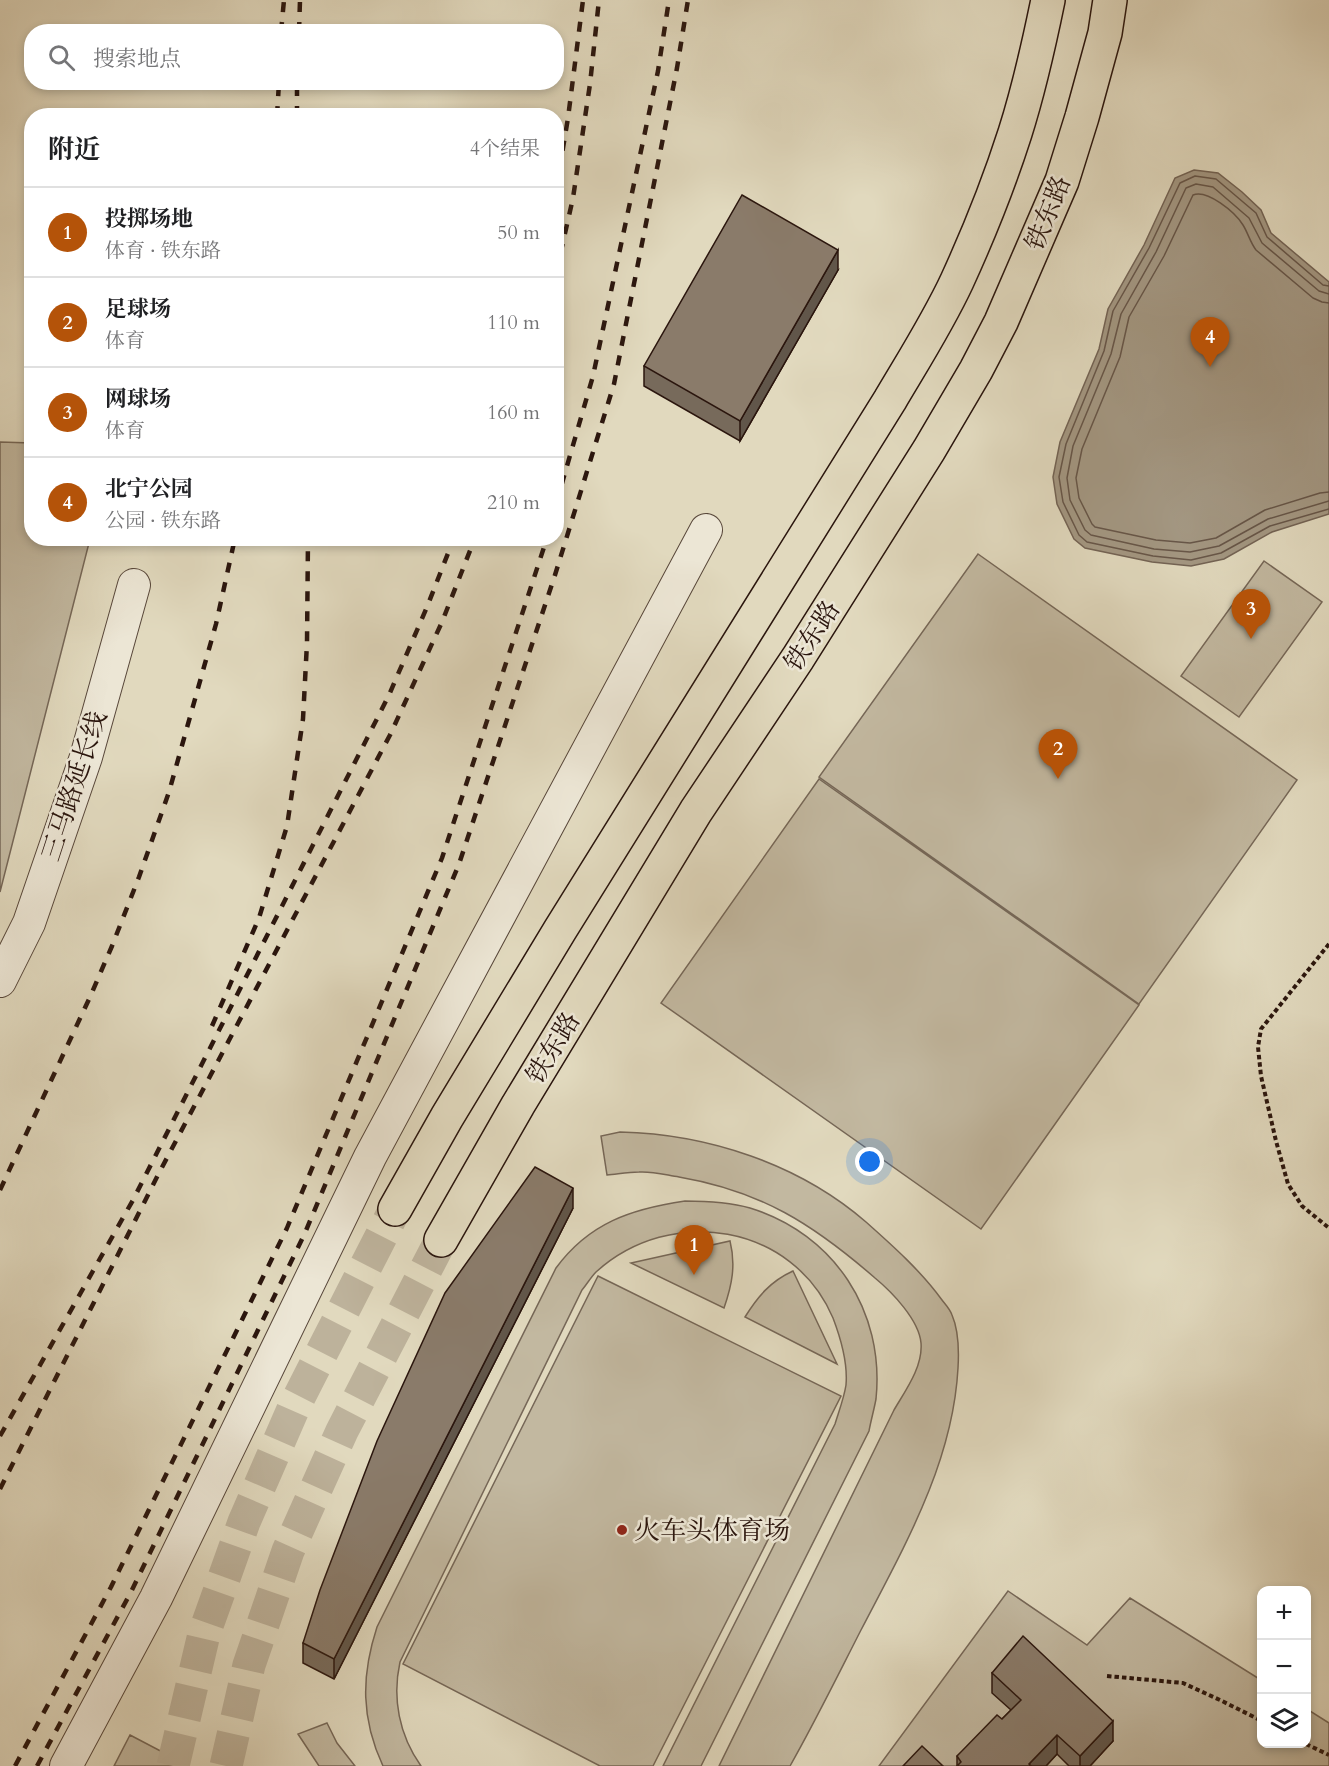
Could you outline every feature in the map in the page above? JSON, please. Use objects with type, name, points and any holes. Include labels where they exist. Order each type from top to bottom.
[{"type":"highway","points":[[395,1209],[447,1117],[524,990],[927,337],[956,282],[991,202],[1016,132],[1048,0]]},
{"type":"highway","name":"铁东路","points":[[441,1240],[518,1105],[696,811],[798,658],[929,450],[976,370],[1001,322],[1062,181],[1105,33],[1110,0]]},
{"type":"street","points":[[66,1766],[156,1598],[370,1157],[706,530]]},
{"type":"street","name":"三马路延长线","points":[[0,981],[29,923],[86,758],[134,585]]},
{"type":"path","points":[[1329,944],[1261,1029],[1258,1047],[1276,1141],[1288,1184],[1302,1206],[1329,1228]]},
{"type":"path","points":[[1107,1676],[1183,1683],[1257,1719]]},
{"type":"path","points":[[1311,1746],[1329,1755]]},
{"type":"shaded area","points":[[0,442],[24,443],[24,546],[88,546],[0,892]]},
{"type":"shaded area","points":[[978,554],[1297,780],[1139,1004],[819,777]]},
{"type":"shaded area","points":[[1264,561],[1322,602],[1239,717],[1181,676]]},
{"type":"shaded area","points":[[819,779],[1139,1005],[981,1229],[661,1003]]},
{"type":"shaded area","name":"火车头体育场","points":[[620,1132],[653,1134],[719,1146],[751,1156],[812,1184],[866,1222],[916,1269],[949,1309],[954,1321],[957,1334],[958,1368],[954,1403],[947,1437],[924,1504],[894,1567],[790,1766],[719,1766],[894,1410],[916,1370],[921,1352],[919,1334],[904,1307],[882,1284],[830,1241],[784,1212],[736,1191],[708,1183],[649,1172],[607,1175],[601,1136]]},
{"type":"shaded area","name":"火车头体育场","points":[[685,1201],[718,1202],[750,1208],[780,1220],[806,1236],[829,1257],[848,1280],[862,1307],[872,1336],[877,1367],[876,1399],[869,1431],[701,1766],[663,1766],[835,1424],[846,1385],[846,1368],[833,1318],[814,1286],[790,1262],[760,1244],[728,1234],[693,1232],[659,1237],[626,1251],[596,1272],[582,1290],[400,1662],[397,1689],[399,1716],[407,1742],[421,1766],[383,1766],[371,1731],[366,1697],[368,1663],[377,1627],[556,1268],[582,1240],[597,1229],[629,1214]]},
{"type":"shaded area","points":[[730,1241],[733,1258],[732,1275],[724,1308],[631,1263]]},
{"type":"shaded area","points":[[793,1271],[837,1364],[745,1317],[766,1290],[778,1279]]},
{"type":"shaded area","name":"火车头体育场","points":[[598,1276],[841,1396],[653,1766],[600,1766],[403,1664]]},
{"type":"shaded area","points":[[1008,1591],[1087,1645],[1130,1598],[1257,1677],[1257,1748],[1311,1748],[1311,1712],[1329,1723],[1329,1766],[879,1766]]},
{"type":"shaded area","points":[[327,1723],[337,1743],[355,1766],[319,1766],[298,1734]]},
{"type":"shaded area","points":[[130,1735],[189,1766],[114,1766]]},
{"type":"water","points":[[1194,170],[1218,173],[1242,192],[1261,210],[1271,233],[1329,282],[1329,514],[1272,532],[1224,559],[1191,566],[1152,562],[1085,548],[1074,539],[1057,504],[1053,477],[1060,442],[1099,349],[1108,309],[1144,245],[1175,178]]},
{"type":"building","points":[[742,195],[838,250],[740,421],[644,366]]},
{"type":"building","points":[[535,1167],[573,1188],[334,1659],[303,1643],[320,1590],[377,1441],[445,1293]]},
{"type":"building","points":[[1023,1636],[1113,1721],[1080,1756],[1057,1735],[1029,1764],[1031,1766],[957,1766],[961,1762],[957,1756],[997,1715],[1002,1719],[1021,1700],[992,1673]]},
{"type":"building","points":[[922,1746],[943,1766],[903,1766]]},
{"type":"tunnel","points":[[173,1766],[204,1634],[244,1522],[294,1407],[395,1209]]},
{"type":"tunnel","points":[[226,1766],[249,1665],[288,1551],[342,1431],[441,1240]]},
{"type":"railway","points":[[282,24],[284,0]]},
{"type":"railway","points":[[299,24],[300,0]]},
{"type":"railway","points":[[564,142],[583,0]]},
{"type":"railway","points":[[564,238],[573,198],[590,84],[599,0]]},
{"type":"railway","points":[[564,476],[593,376],[658,71],[669,0]]},
{"type":"railway","points":[[564,546],[614,384],[677,68],[688,0]]},
{"type":"railway","points":[[277,108],[279,90]]},
{"type":"railway","points":[[297,90],[297,108]]},
{"type":"railway","points":[[0,1190],[90,997],[139,877],[169,792],[216,624],[233,546]]},
{"type":"railway","points":[[212,1026],[259,918],[287,826],[303,719],[307,643],[308,546]]},
{"type":"railway","points":[[0,1436],[133,1200],[389,695],[451,546]]},
{"type":"railway","points":[[0,1489],[159,1173],[390,735],[442,622],[472,546]]},
{"type":"railway","points":[[15,1766],[111,1587],[287,1228],[442,858],[544,546]]},
{"type":"railway","points":[[37,1766],[131,1592],[305,1233],[459,864],[564,546]]},
{"type":"place","name":"北宁公园","points":[[1210,367]]},
{"type":"place","name":"网球场","points":[[1251,639]]},
{"type":"place","name":"足球场","points":[[1058,779]]},
{"type":"place","name":"投掷场地","points":[[694,1275]]},
{"type":"place","name":"火车头体育场","points":[[622,1530]]}]
